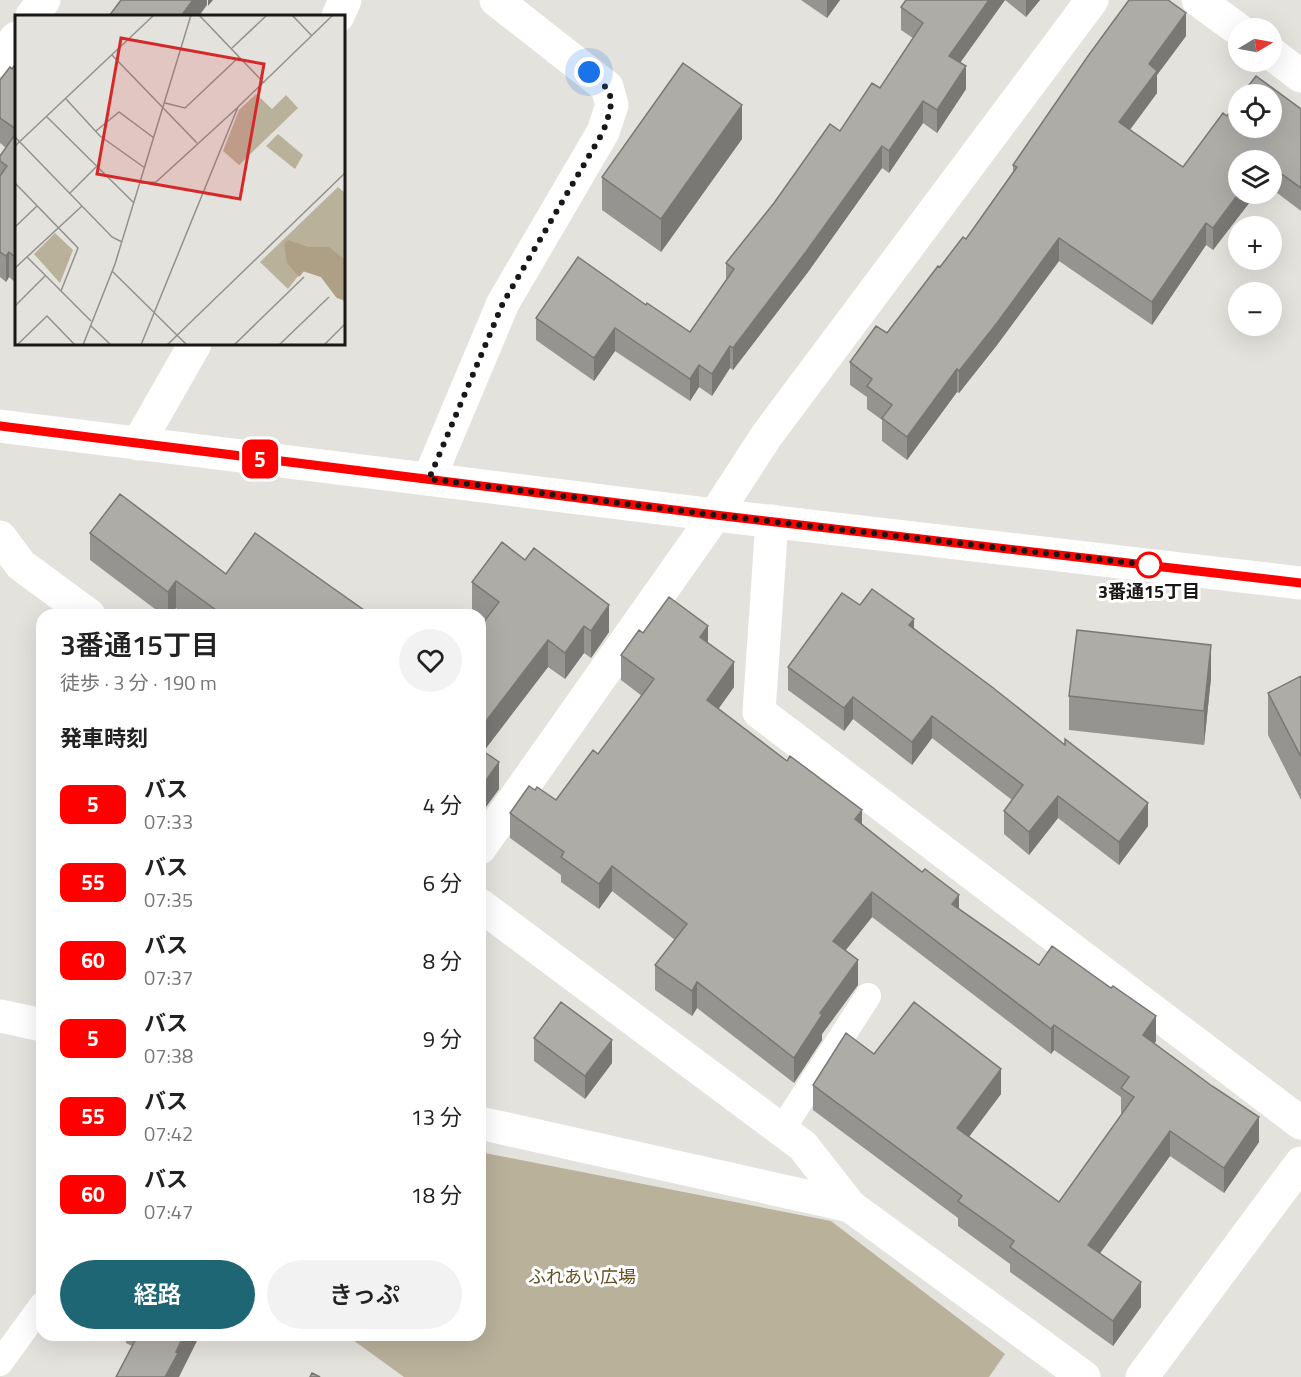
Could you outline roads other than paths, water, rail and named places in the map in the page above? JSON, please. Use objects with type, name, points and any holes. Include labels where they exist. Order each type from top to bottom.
[{"type":"street","points":[[33,15],[44,0]]},
{"type":"street","points":[[338,15],[345,0]]},
{"type":"street","points":[[429,479],[503,303],[603,132],[612,105],[607,87],[496,0]]},
{"type":"street","points":[[486,839],[715,515],[767,435],[1092,0]]},
{"type":"street","points":[[1198,0],[1228,22]]},
{"type":"street","points":[[0,60],[15,39]]},
{"type":"street","points":[[1282,62],[1301,76]]},
{"type":"street","points":[[138,444],[194,345]]},
{"type":"street","points":[[0,426],[715,515],[1301,583]]},
{"type":"street","points":[[772,521],[759,712],[1301,1123]]},
{"type":"street","points":[[0,537],[21,565],[80,609]]},
{"type":"street","points":[[486,910],[803,1146],[850,1206],[1084,1377]]},
{"type":"street","points":[[0,1016],[36,1024]]},
{"type":"street","points":[[486,1124],[850,1206]]},
{"type":"street","points":[[1142,1377],[1301,1163]]},
{"type":"lane","points":[[781,1131],[867,996]]},
{"type":"lane","points":[[0,1363],[36,1313]]},
{"type":"place","name":"3番通15丁目","points":[[1149,565]]},
{"type":"park label","name":"ふれあい広場","points":[[582,1276]]}]
